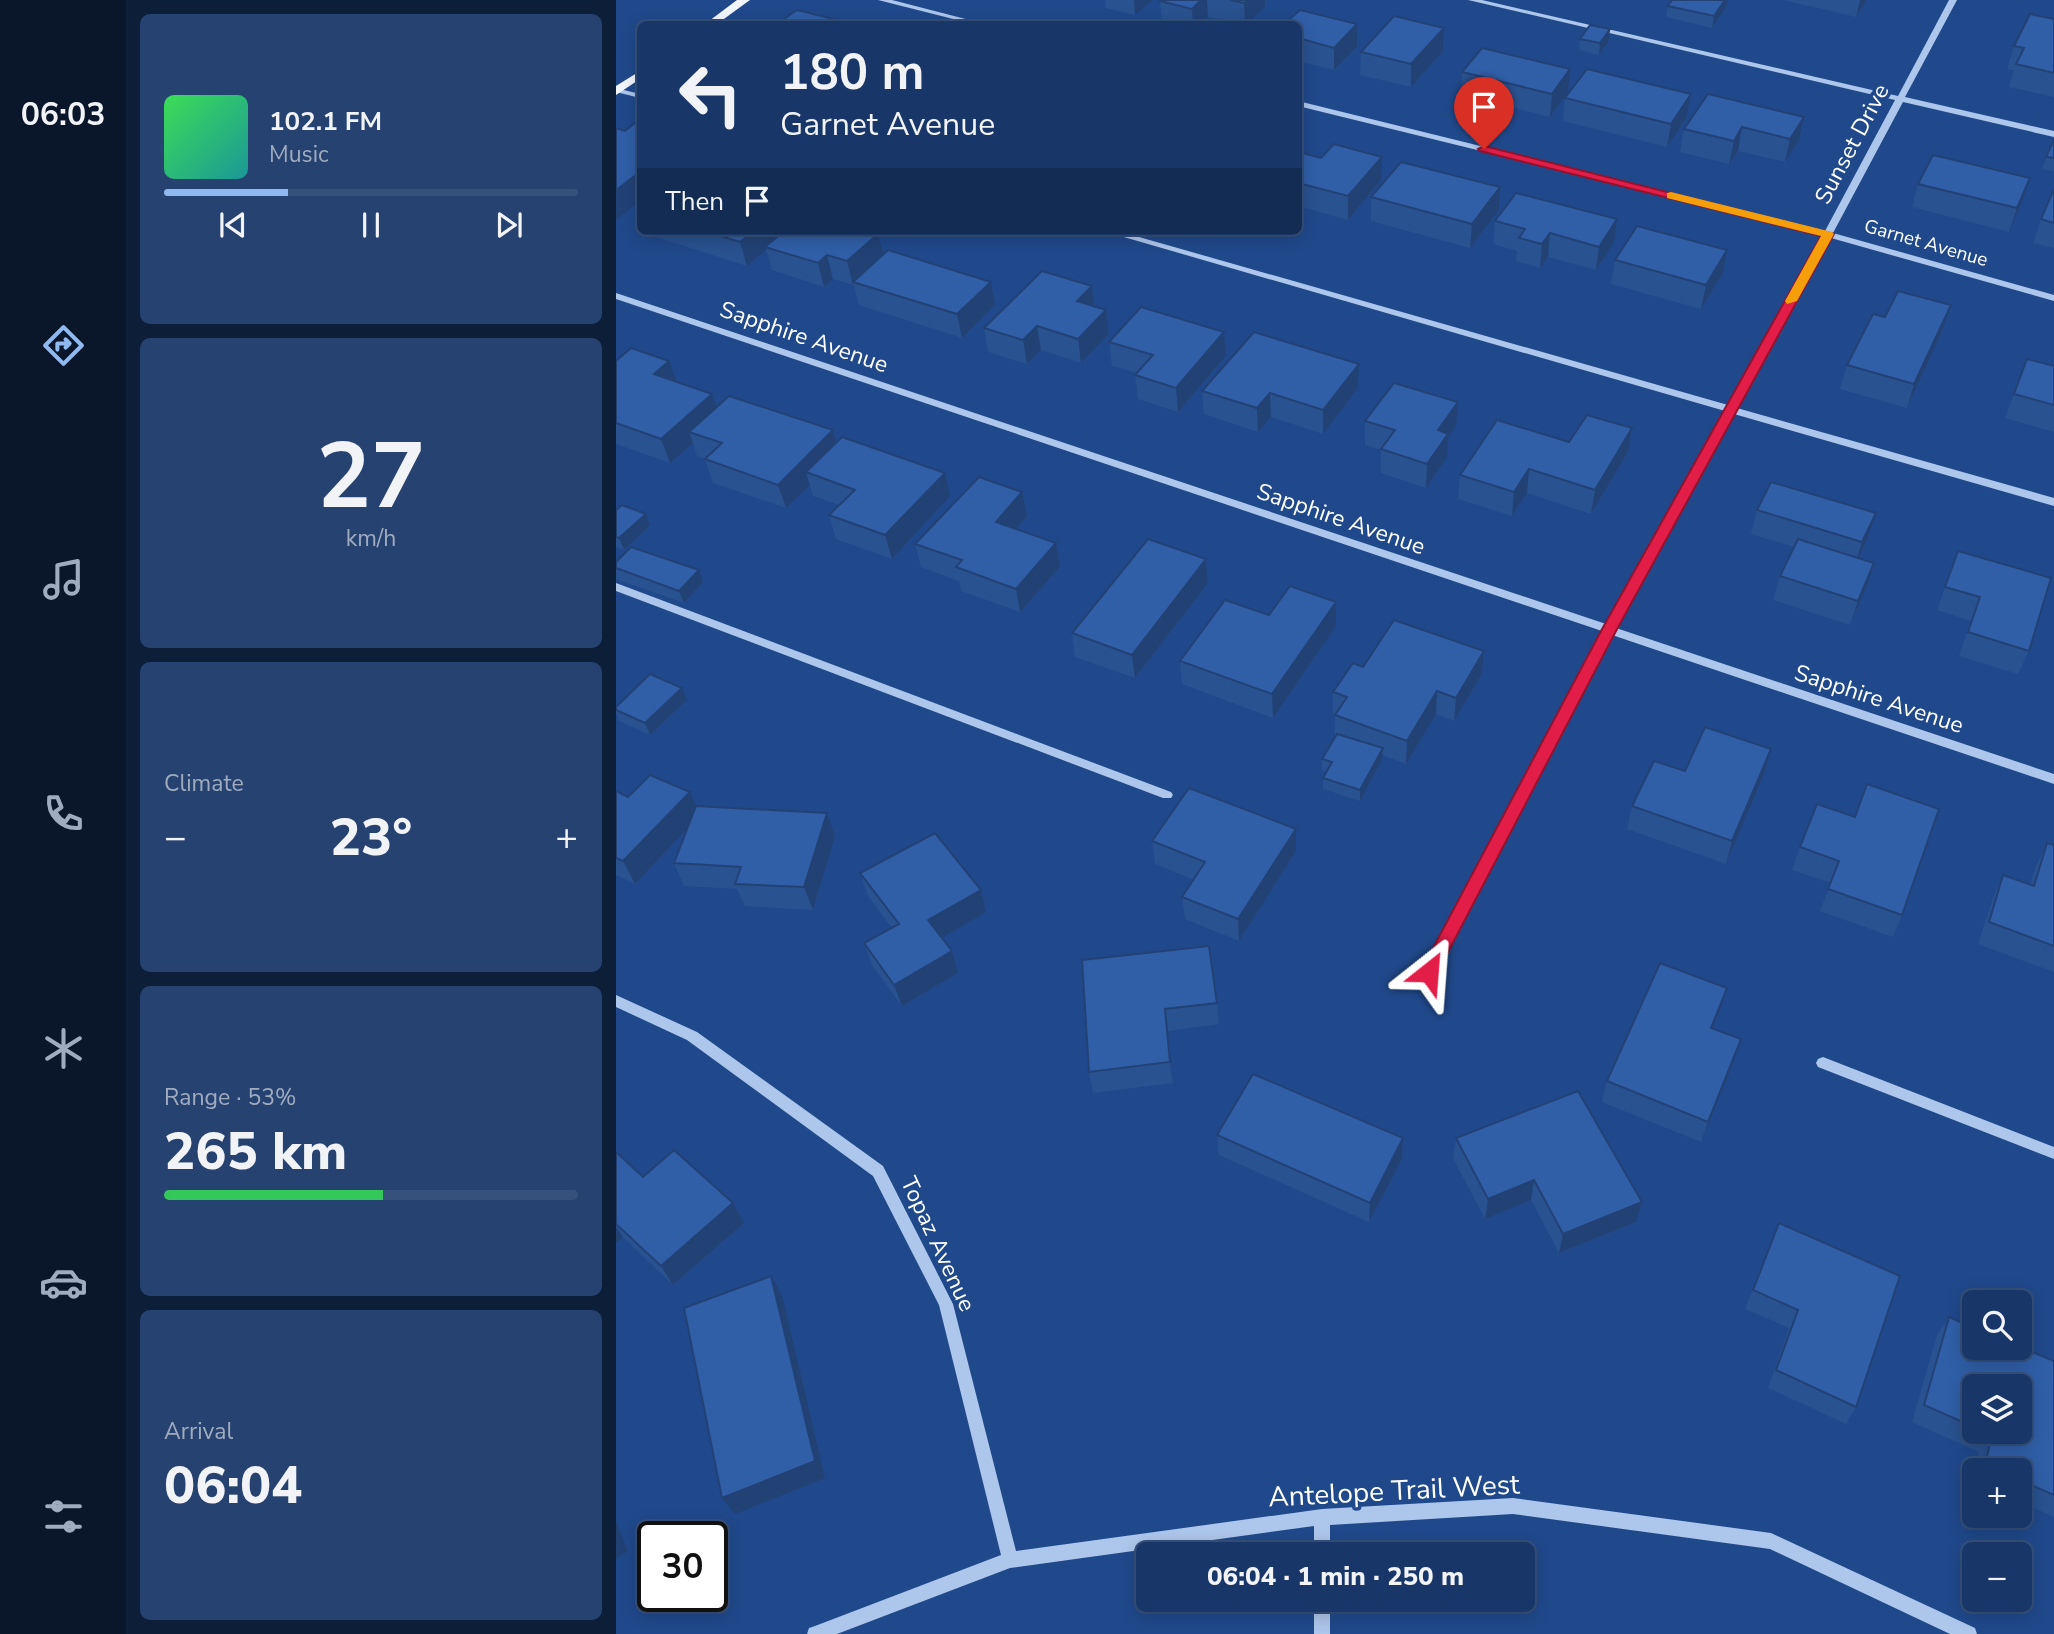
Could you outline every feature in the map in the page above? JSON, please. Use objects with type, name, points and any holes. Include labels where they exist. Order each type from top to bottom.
[{"type":"main road","points":[[714,21],[744,0]]},
{"type":"main road","points":[[617,90],[637,76]]},
{"type":"street","points":[[881,0],[968,21]]},
{"type":"street","points":[[1472,0],[2054,134]]},
{"type":"street","name":"Sunset Drive","points":[[1429,972],[1608,631],[1828,234],[1953,0]]},
{"type":"street","points":[[617,90],[637,95]]},
{"type":"street","name":"Garnet Avenue","points":[[1302,104],[1828,234],[2054,298]]},
{"type":"street","points":[[1122,235],[2054,502]]},
{"type":"street","name":"Sapphire Avenue","points":[[616,296],[2054,779]]},
{"type":"street","points":[[616,587],[1167,796]]},
{"type":"street","name":"Topaz Avenue","points":[[616,1001],[692,1036],[878,1171],[946,1304],[1010,1560]]},
{"type":"street","points":[[1823,1063],[2054,1153]]},
{"type":"street","name":"Antelope Trail West","points":[[815,1634],[1010,1560],[1322,1517],[1513,1506],[1771,1541],[1969,1634]]},
{"type":"street","points":[[1322,1517],[1322,1542]]},
{"type":"street","points":[[1322,1612],[1322,1634]]},
{"type":"building","points":[[1161,0],[1201,0],[1192,9]]},
{"type":"building","points":[[1672,0],[1725,0],[1714,16],[1668,6]]},
{"type":"building","points":[[797,10],[841,21],[781,21]]},
{"type":"building","points":[[1300,10],[1357,24],[1334,48],[1302,39],[1302,21],[1287,21]]},
{"type":"building","points":[[2030,14],[2054,19],[2054,73],[2016,64],[2024,48],[2014,46]]},
{"type":"building","points":[[1394,16],[1444,28],[1411,64],[1361,52]]},
{"type":"building","points":[[1590,25],[1610,29],[1600,43],[1580,39]]},
{"type":"building","points":[[1482,48],[1570,69],[1552,94],[1462,72]]},
{"type":"building","points":[[1587,69],[1691,94],[1671,124],[1565,98]]},
{"type":"building","points":[[1708,94],[1804,117],[1790,139],[1742,127],[1734,141],[1684,129]]},
{"type":"building","points":[[637,121],[637,174],[616,190],[616,128],[625,131]]},
{"type":"building","points":[[2054,140],[2054,158],[2046,157]]},
{"type":"building","points":[[1334,144],[1382,157],[1348,196],[1302,184],[1302,153],[1321,158]]},
{"type":"building","points":[[1933,155],[2030,178],[2017,208],[1918,184]]},
{"type":"building","points":[[1401,162],[1500,187],[1472,224],[1371,197]]},
{"type":"building","points":[[2054,189],[2054,223],[2041,219]]},
{"type":"building","points":[[1516,193],[1617,219],[1599,247],[1550,233],[1542,244],[1519,238],[1525,229],[1495,221]]},
{"type":"building","points":[[1637,226],[1727,250],[1706,285],[1615,260]]},
{"type":"building","points":[[717,235],[749,235],[740,242]]},
{"type":"building","points":[[779,235],[877,235],[847,261],[827,255],[818,263],[765,247]]},
{"type":"building","points":[[888,250],[991,282],[957,314],[853,282]]},
{"type":"building","points":[[1042,271],[1092,286],[1077,301],[1106,310],[1078,339],[1037,326],[1023,340],[984,328]]},
{"type":"building","points":[[1898,291],[1951,305],[1914,384],[1847,365],[1873,314],[1885,317]]},
{"type":"building","points":[[1141,307],[1224,332],[1176,388],[1135,375],[1153,355],[1109,342]]},
{"type":"building","points":[[1254,332],[1359,364],[1323,410],[1270,393],[1257,408],[1202,391]]},
{"type":"building","points":[[631,348],[669,361],[654,374],[712,394],[661,439],[616,423],[616,361]]},
{"type":"building","points":[[2027,359],[2054,366],[2054,405],[2014,394]]},
{"type":"building","points":[[1394,383],[1458,402],[1438,430],[1448,434],[1427,464],[1381,449],[1395,430],[1365,421]]},
{"type":"building","points":[[729,396],[833,430],[778,485],[705,459],[722,443],[689,432]]},
{"type":"building","points":[[1587,415],[1632,428],[1595,490],[1529,469],[1514,492],[1460,475],[1497,420],[1569,442]]},
{"type":"building","points":[[842,437],[945,473],[885,535],[829,515],[855,490],[806,472]]},
{"type":"building","points":[[979,477],[1022,492],[996,522],[1056,543],[1016,589],[956,567],[962,560],[915,544]]},
{"type":"building","points":[[1771,482],[1876,513],[1862,542],[1757,510]]},
{"type":"building","points":[[622,505],[646,514],[619,538],[616,537],[616,510]]},
{"type":"building","points":[[1148,539],[1206,559],[1132,655],[1072,633]]},
{"type":"building","points":[[1798,539],[1874,563],[1858,601],[1780,576]]},
{"type":"building","points":[[631,547],[699,570],[679,591],[616,568],[616,562]]},
{"type":"building","points":[[1958,551],[2051,578],[2029,651],[1968,632],[1980,597],[1945,587]]},
{"type":"building","points":[[1290,586],[1336,602],[1272,694],[1180,661],[1225,600],[1269,615]]},
{"type":"building","points":[[1394,620],[1484,651],[1456,698],[1437,691],[1407,741],[1335,715],[1347,697],[1333,692],[1353,663],[1363,667]]},
{"type":"building","points":[[650,674],[682,688],[645,723],[616,710],[616,707]]},
{"type":"building","points":[[1705,727],[1771,749],[1732,841],[1632,806],[1654,761],[1685,771]]},
{"type":"building","points":[[1337,734],[1383,748],[1360,790],[1323,778],[1332,762],[1322,759]]},
{"type":"building","points":[[650,775],[690,792],[623,861],[616,858],[616,791],[628,797]]},
{"type":"building","points":[[1867,784],[1939,809],[1902,915],[1828,889],[1839,861],[1800,847],[1817,804],[1855,817]]},
{"type":"building","points":[[1189,788],[1296,829],[1238,919],[1182,897],[1205,862],[1152,841]]},
{"type":"building","points":[[696,806],[827,813],[804,887],[735,884],[741,867],[674,863]]},
{"type":"building","points":[[935,833],[981,890],[928,920],[952,951],[894,985],[864,943],[899,924],[860,873]]},
{"type":"building","points":[[2047,843],[2054,845],[2054,946],[1989,922],[2003,875],[2034,886]]},
{"type":"building","points":[[1209,946],[1217,1003],[1165,1009],[1170,1062],[1089,1072],[1082,960]]},
{"type":"building","points":[[1660,963],[1727,988],[1711,1028],[1741,1039],[1708,1122],[1607,1081]]},
{"type":"building","points":[[1253,1074],[1403,1138],[1370,1203],[1217,1135]]},
{"type":"building","points":[[1578,1091],[1642,1202],[1563,1234],[1534,1180],[1488,1199],[1456,1138]]},
{"type":"building","points":[[674,1150],[733,1203],[661,1266],[616,1224],[616,1152],[643,1177]]},
{"type":"building","points":[[1779,1223],[1900,1276],[1856,1407],[1776,1370],[1798,1310],[1753,1290]]},
{"type":"building","points":[[771,1276],[815,1461],[722,1498],[684,1308]]},
{"type":"building","points":[[1949,1317],[1962,1323],[1962,1360],[2032,1360],[2032,1352],[2054,1361],[2054,1495],[2032,1485],[2032,1458],[1987,1458],[1990,1444],[2032,1444],[2032,1374],[1962,1374],[1962,1422],[1924,1405]]},
{"type":"slow traffic","points":[[1671,195],[1828,234],[1791,301]]},
{"type":"route","points":[[1429,972],[1608,631],[1828,234],[1484,149]]}]
